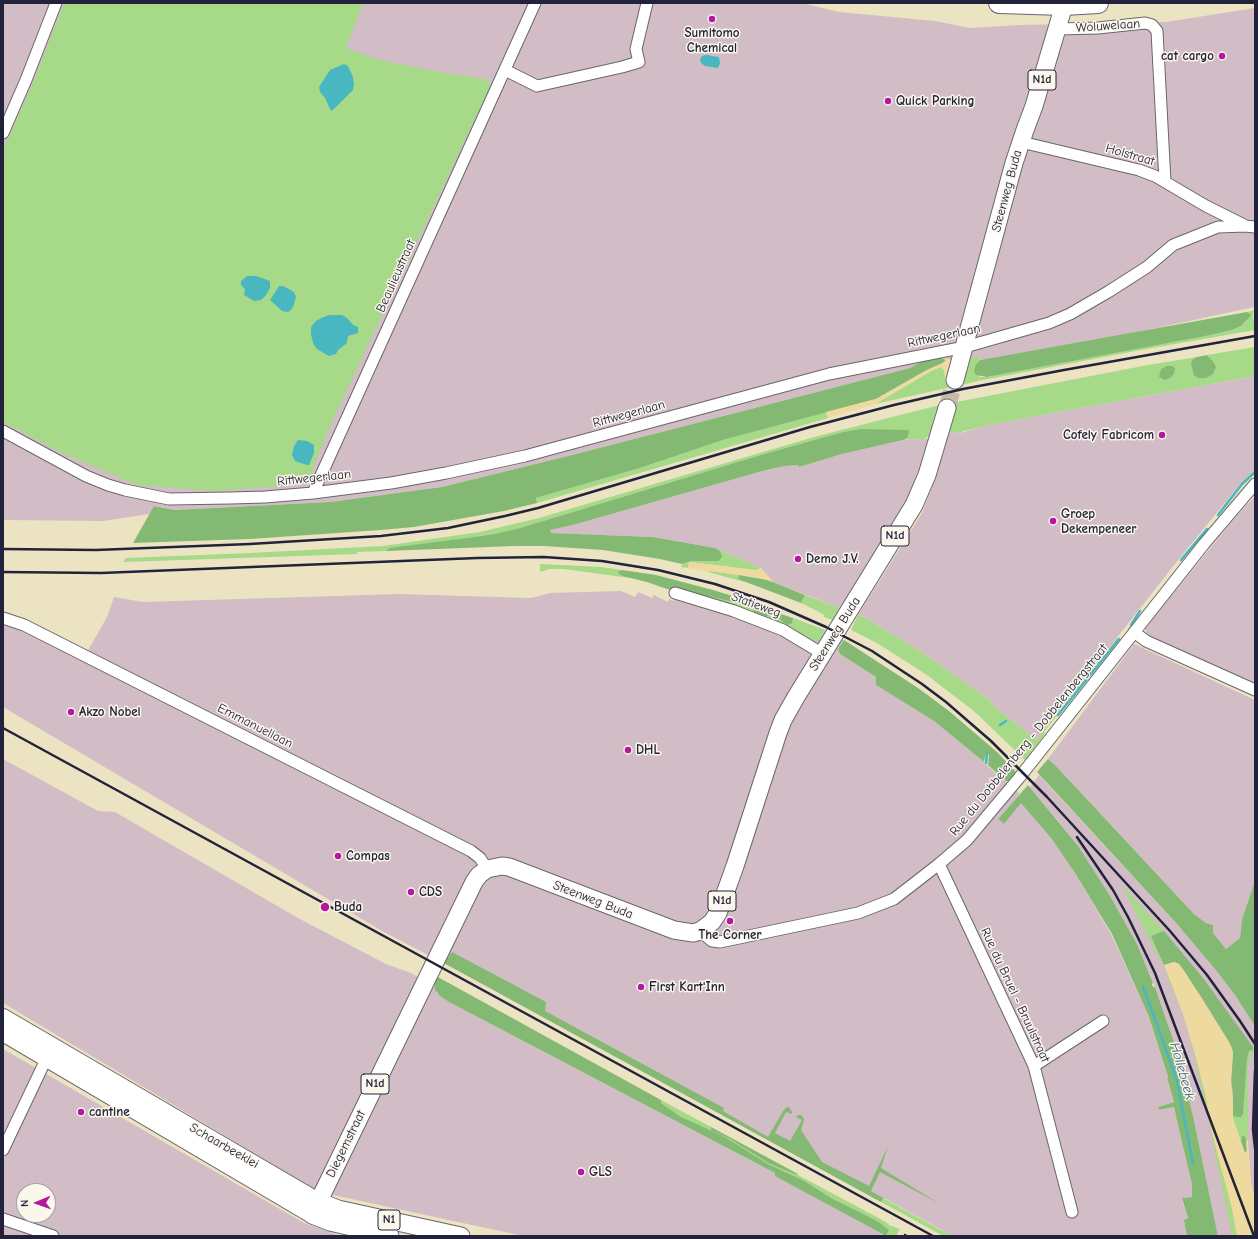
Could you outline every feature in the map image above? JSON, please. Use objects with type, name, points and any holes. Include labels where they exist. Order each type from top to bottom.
[{"type":"highway","name":"Woluwelaan","points":[[999,3],[1098,3]]},
{"type":"main road","name":"Steenweg Buda","points":[[955,380],[1021,142],[1034,106],[1056,29],[1065,4]]},
{"type":"main road","name":"Steenweg Buda","points":[[487,869],[502,866],[509,867],[674,930],[688,933],[700,931],[707,927],[715,918],[735,866],[778,733],[796,697],[917,499],[927,476],[947,408]]},
{"type":"main road","name":"Diegemstraat","points":[[315,1208],[406,1018],[434,966],[474,882],[479,875],[487,869]]},
{"type":"main road","name":"Schaarbeeklei","points":[[3,1017],[49,1052],[315,1208],[330,1222],[390,1236]]},
{"type":"main road","name":"Schaarbeeklei","points":[[3,1033],[49,1052]]},
{"type":"main road","name":"Schaarbeeklei","points":[[315,1208],[338,1209],[461,1236]]},
{"type":"street","points":[[3,133],[26,80],[56,3]]},
{"type":"street","name":"Beaulieustraat","points":[[314,493],[536,3]]},
{"type":"street","points":[[505,70],[537,86],[639,62],[636,49],[647,3]]},
{"type":"street","name":"Woluwelaan","points":[[1056,29],[1098,28],[1145,23],[1152,25],[1157,31],[1165,182]]},
{"type":"street","name":"Holstraat","points":[[1021,142],[1139,170],[1155,176],[1206,206],[1250,226]]},
{"type":"street","name":"Rittwegerlaan","points":[[3,431],[86,476],[108,485],[169,499],[244,498],[314,493],[391,483],[525,456],[829,374],[965,347],[1049,323],[1070,314],[1148,267],[1173,245],[1218,227],[1250,226]]},
{"type":"street","name":"Rue du Dobbelenberg - Dobbelenbergstraat","points":[[700,931],[712,941],[720,942],[858,912],[894,899],[939,864],[967,840],[977,829],[1204,544],[1255,484]]},
{"type":"street","name":"Statieweg","points":[[675,593],[734,611],[778,628],[823,654]]},
{"type":"street","name":"Emmanuellaan","points":[[3,618],[24,625],[472,851],[480,858],[487,869]]},
{"type":"street","points":[[1134,632],[1146,641],[1255,690]]},
{"type":"street","name":"Rue du Bruel - Bruulstraat","points":[[939,864],[1034,1066],[1072,1212]]},
{"type":"street","points":[[1034,1066],[1103,1020]]},
{"type":"street","points":[[3,1150],[49,1052]]},
{"type":"street","points":[[3,1219],[53,1236]]},
{"type":"shaded area","points":[[3,3],[802,3],[839,12],[935,21],[970,28],[1018,25],[1166,22],[1255,8],[1255,307],[1128,334],[980,360],[979,355],[970,359],[968,364],[940,357],[924,360],[910,368],[442,487],[330,502],[174,510],[155,506],[150,514],[103,521],[3,520]]},
{"type":"shaded area","points":[[1255,376],[1255,470],[1241,483],[1179,559],[1036,740],[990,703],[991,701],[923,653],[864,617],[858,615],[922,513],[934,482],[949,431],[957,433],[964,432],[988,425]]},
{"type":"shaded area","points":[[931,437],[925,461],[911,492],[866,568],[840,608],[773,582],[761,568],[715,548],[653,537],[550,533],[550,530],[573,525],[766,470],[785,466],[798,465],[799,467],[842,454],[903,440],[923,440]]},
{"type":"shaded area","points":[[1255,496],[1255,687],[1148,639],[1145,628],[1235,518]]},
{"type":"shaded area","points":[[621,591],[635,597],[638,592],[652,598],[654,595],[668,602],[669,599],[674,601],[676,596],[820,641],[825,630],[844,640],[838,649],[840,654],[876,677],[876,685],[934,721],[1020,794],[998,819],[1004,824],[1021,802],[1051,838],[1075,873],[1111,934],[1149,1017],[1174,1102],[1158,1107],[1159,1110],[1174,1107],[1192,1184],[1192,1197],[1182,1198],[1188,1219],[1184,1220],[1187,1236],[953,1236],[884,1198],[881,1202],[451,967],[382,931],[3,707],[3,625],[17,629],[82,661],[107,617],[114,597],[143,602],[399,594],[531,598],[550,593]]},
{"type":"shaded area","points":[[1134,644],[1255,700],[1255,881],[1242,919],[1240,938],[1226,949],[1213,933],[1213,925],[1206,923],[1194,914],[1048,759]]},
{"type":"shaded area","points":[[3,759],[98,811],[115,812],[298,918],[386,964],[411,973],[434,986],[437,993],[449,1002],[775,1173],[776,1176],[886,1236],[523,1236],[319,1192],[3,1003]]},
{"type":"shaded area","points":[[1039,775],[1177,924],[1215,969],[1255,1025],[1255,1236],[1218,1236],[1193,1116],[1177,1051],[1155,987],[1137,944],[1109,894],[1078,846],[1030,787]]},
{"type":"shaded area","points":[[3,1049],[304,1223],[341,1236],[3,1236]]},
{"type":"green space","points":[[64,3],[363,3],[346,48],[379,60],[445,73],[486,79],[491,84],[334,417],[307,483],[214,491],[137,485],[64,454],[3,422],[3,150],[33,83]]},
{"type":"green space","points":[[1255,310],[1253,314],[1255,330],[983,380],[875,404],[933,370],[941,367],[944,370],[946,383],[964,378],[970,359],[979,355],[980,360],[976,364],[979,377],[987,377],[1232,330],[1246,322],[1250,317],[1250,313],[1247,312]]},
{"type":"green space","points":[[1247,312],[1251,314],[1250,317],[1241,326],[1232,330],[1210,335],[987,377],[976,375],[974,371],[976,364],[980,360]]},
{"type":"green space","points":[[1255,347],[1255,376],[988,425],[957,433],[949,431],[955,406],[947,407],[936,410],[932,425],[929,426],[933,425],[929,436],[923,440],[903,440],[907,438],[860,429],[843,432],[764,454],[520,528],[494,534],[389,548],[386,551],[357,552],[357,554],[123,562],[126,558],[383,546],[480,532],[539,518],[814,437],[936,406],[1148,365],[1197,357],[1193,359],[1212,360],[1207,355]]},
{"type":"green space","points":[[1207,355],[1216,367],[1213,374],[1206,378],[1198,378],[1194,375],[1191,364],[1193,359]]},
{"type":"green space","points":[[940,357],[946,360],[876,399],[723,440],[640,468],[536,498],[537,503],[504,511],[414,527],[381,530],[250,539],[133,543],[154,506],[174,510],[330,502],[442,487],[910,368],[924,360]]},
{"type":"green space","points":[[1167,366],[1172,366],[1175,368],[1174,374],[1165,380],[1159,377],[1161,369]]},
{"type":"green space","points":[[826,412],[828,418],[537,503],[536,498],[640,468],[723,440]]},
{"type":"green space","points":[[860,429],[908,430],[909,432],[907,438],[903,440],[842,454],[799,467],[798,465],[785,466],[766,470],[573,525],[550,530],[551,533],[653,537],[715,548],[720,551],[722,557],[718,561],[691,561],[682,564],[603,550],[544,546],[386,551],[389,548],[494,534],[520,528],[764,454],[843,432]]},
{"type":"green space","points":[[715,548],[761,568],[756,570],[689,562],[688,568],[681,567],[682,564],[691,561],[714,561],[720,551]]},
{"type":"green space","points":[[540,564],[601,567],[622,570],[620,570],[622,576],[630,578],[564,569],[549,569],[540,572]]},
{"type":"green space","points":[[622,570],[656,575],[713,590],[739,598],[740,602],[738,603],[684,591],[667,589],[622,576],[618,573]]},
{"type":"green space","points":[[708,572],[739,575],[738,579],[752,584]]},
{"type":"green space","points":[[739,575],[768,580],[805,595],[801,603],[738,579]]},
{"type":"green space","points":[[684,591],[738,603],[740,600],[739,598],[758,605],[755,606],[770,611],[767,608],[781,614],[780,616],[792,621],[793,618],[825,630],[820,641],[813,642]]},
{"type":"green space","points":[[805,595],[840,608],[832,620],[824,617],[824,615],[801,603]]},
{"type":"green space","points":[[758,605],[767,608],[770,611],[769,616],[761,617],[756,615],[754,609],[755,606]]},
{"type":"green space","points":[[781,614],[793,618],[792,623],[788,625],[784,623],[780,619]]},
{"type":"green space","points":[[858,615],[864,617],[923,653],[991,701],[990,703],[1036,740],[1117,638],[1118,639],[1044,732],[1045,734],[1025,760],[975,712],[927,675],[877,643],[851,630]]},
{"type":"green space","points":[[844,640],[918,688],[949,711],[997,752],[1016,772],[1008,781],[1006,781],[988,765],[989,755],[986,753],[984,762],[934,721],[876,685],[876,677],[840,654],[838,649]]},
{"type":"green space","points":[[1048,759],[1194,914],[1206,923],[1213,925],[1213,933],[1226,949],[1240,938],[1242,919],[1255,881],[1255,1026],[1235,995],[1177,924],[1037,772]]},
{"type":"green space","points":[[1028,785],[1078,846],[1109,894],[1137,944],[1153,983],[1153,987],[1155,987],[1177,1051],[1193,1116],[1218,1236],[1187,1236],[1184,1220],[1188,1218],[1182,1198],[1192,1197],[1192,1184],[1174,1107],[1159,1110],[1158,1107],[1174,1102],[1167,1078],[1168,1077],[1149,1017],[1112,934],[1075,873],[1051,838],[1021,803],[1004,824],[998,819]]},
{"type":"green space","points":[[1121,884],[1164,931],[1151,936],[1174,991],[1179,1007],[1163,966]]},
{"type":"green space","points":[[1164,931],[1203,978],[1253,1047],[1253,1050],[1249,1051],[1247,1059],[1243,1114],[1241,1117],[1232,1115],[1233,1093],[1231,1078],[1233,1053],[1229,1042],[1179,964],[1174,962],[1164,965],[1151,936]]},
{"type":"green space","points":[[452,952],[546,1002],[545,1011],[724,1108],[723,1111],[768,1137],[783,1111],[789,1107],[792,1114],[786,1112],[775,1133],[790,1141],[802,1120],[796,1117],[801,1115],[804,1120],[801,1130],[822,1162],[869,1186],[888,1146],[881,1168],[940,1204],[880,1172],[871,1191],[883,1198],[881,1202],[444,963]]},
{"type":"green space","points":[[436,976],[661,1100],[661,1103],[681,1117],[723,1136],[768,1164],[803,1180],[833,1199],[877,1221],[889,1230],[886,1236],[775,1176],[775,1173],[449,1002],[440,996],[435,990],[434,983]]},
{"type":"green space","points":[[1185,1025],[1196,1058],[1206,1098],[1212,1133],[1232,1209],[1237,1236],[1232,1236],[1204,1098]]},
{"type":"green space","points":[[1253,1050],[1248,1066],[1248,1139],[1246,1142],[1246,1139],[1241,1138],[1242,1146],[1232,1115],[1241,1117],[1243,1114],[1247,1059],[1249,1051]]},
{"type":"green space","points":[[661,1100],[711,1127],[711,1130],[728,1138],[770,1164],[798,1175],[889,1225],[900,1229],[897,1234],[900,1236],[886,1236],[889,1230],[833,1199],[803,1180],[768,1164],[681,1117],[661,1103]]},
{"type":"green space","points":[[711,1127],[798,1174],[797,1175],[770,1164],[728,1138],[711,1130]]},
{"type":"green space","points":[[1242,1136],[1246,1139],[1246,1153],[1244,1152],[1241,1142]]},
{"type":"green space","points":[[883,1198],[953,1236],[943,1236],[881,1202]]},
{"type":"sand","points":[[943,357],[950,360],[952,363],[946,383],[944,370],[941,367],[933,370],[875,404],[828,418],[826,412],[876,399],[927,370],[943,363],[946,360]]},
{"type":"sand","points":[[689,562],[756,570],[761,568],[773,582],[757,577],[708,572],[688,568]]},
{"type":"sand","points":[[1174,962],[1179,964],[1185,972],[1232,1048],[1231,1083],[1233,1118],[1245,1153],[1247,1151],[1246,1142],[1248,1139],[1251,1181],[1255,1200],[1255,1236],[1237,1236],[1232,1209],[1212,1133],[1206,1098],[1196,1058],[1183,1014],[1164,965]]},
{"type":"water","points":[[706,55],[719,57],[720,63],[718,68],[705,66],[701,63],[700,59],[702,56]]},
{"type":"water","points":[[344,64],[348,66],[353,77],[353,90],[331,111],[325,98],[320,92],[319,87],[330,70]]},
{"type":"water","points":[[247,276],[256,276],[270,281],[270,288],[261,300],[254,301],[244,295],[245,289],[241,285],[241,281]]},
{"type":"water","points":[[279,286],[283,286],[294,292],[296,297],[293,307],[288,312],[282,311],[270,300]]},
{"type":"water","points":[[329,315],[342,315],[347,318],[353,325],[358,327],[358,333],[348,336],[347,343],[338,350],[336,354],[329,356],[317,349],[313,343],[311,327],[316,321]]},
{"type":"water","points":[[298,440],[307,441],[314,445],[314,453],[309,465],[295,461],[292,455],[294,446]]},
{"type":"waterway","points":[[1218,515],[1242,484],[1255,472]]},
{"type":"waterway","points":[[1181,560],[1207,529]]},
{"type":"waterway","points":[[1131,625],[1140,611]]},
{"type":"waterway","points":[[1058,715],[1119,639]]},
{"type":"waterway","points":[[1000,725],[1006,721]]},
{"type":"waterway","points":[[986,763],[987,754]]},
{"type":"waterway","name":"Hollebeek","points":[[1143,986],[1177,1081],[1193,1164]]},
{"type":"tunnel","points":[[947,408],[955,380]]},
{"type":"railway","points":[[3,549],[96,550],[250,544],[381,536],[448,528],[538,508],[810,427],[894,405],[963,389],[1255,336]]},
{"type":"railway","points":[[3,572],[101,573],[477,558],[544,557],[602,561],[658,570],[715,584],[769,602],[826,627],[872,651],[922,684],[946,702],[991,741],[1047,797],[1170,931],[1207,975],[1255,1044]]},
{"type":"railway","points":[[3,728],[933,1236]]},
{"type":"railway","points":[[1077,837],[1113,890],[1155,973],[1254,1236]]},
{"type":"railway","points":[[1255,1071],[1253,1129],[1255,1148]]},
{"type":"place","name":"Sumitomo Chemical","points":[[712,19]]},
{"type":"place","name":"cat cargo","points":[[1222,56]]},
{"type":"place","name":"Quick Parking","points":[[888,101]]},
{"type":"place","name":"Cofely Fabricom","points":[[1162,435]]},
{"type":"place","name":"Groep Dekempeneer","points":[[1053,521]]},
{"type":"place","name":"Demo J.V.","points":[[798,559]]},
{"type":"place","name":"Akzo Nobel","points":[[71,712]]},
{"type":"place","name":"DHL","points":[[628,750]]},
{"type":"place","name":"Compas","points":[[338,856]]},
{"type":"place","name":"CDS","points":[[411,892]]},
{"type":"place","name":"Buda","points":[[325,907]]},
{"type":"place","name":"The Corner","points":[[730,921]]},
{"type":"place","name":"First Kart'Inn","points":[[641,987]]},
{"type":"place","name":"cantine","points":[[81,1112]]},
{"type":"place","name":"GLS","points":[[581,1172]]}]
